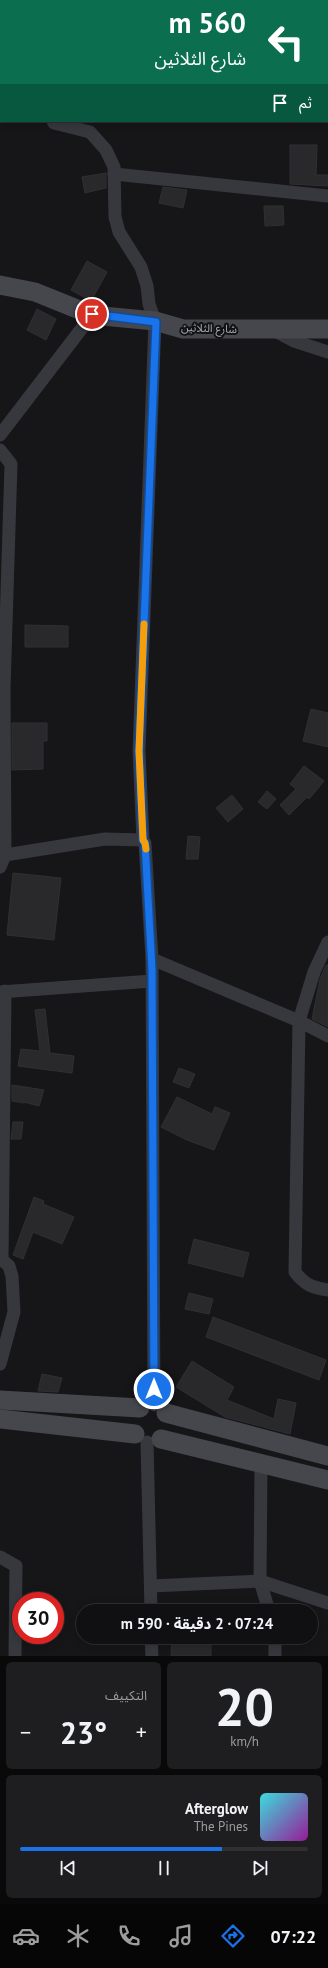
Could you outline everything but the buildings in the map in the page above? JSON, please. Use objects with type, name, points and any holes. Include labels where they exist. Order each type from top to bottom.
[{"type":"street","points":[[54,122],[90,132],[106,150],[114,167],[115,217],[119,232],[141,267],[147,286],[149,304],[156,322],[139,751],[143,840],[145,843],[152,959],[154,1409]]},
{"type":"street","points":[[114,174],[328,196]]},
{"type":"street","name":"شارع الثلاثين","points":[[0,285],[36,292],[92,314],[156,322],[183,329],[328,329]]},
{"type":"street","points":[[0,435],[92,314]]},
{"type":"street","points":[[271,329],[294,341],[328,352]]},
{"type":"street","points":[[0,450],[11,464],[2,689],[2,861],[105,840],[143,840]]},
{"type":"street","points":[[328,942],[314,972],[299,1021],[295,1272],[302,1281],[311,1287],[328,1290]]},
{"type":"street","points":[[152,959],[299,1021],[328,1036]]},
{"type":"street","points":[[0,1364],[14,1312],[12,1276],[9,1266],[1,1260],[2,995],[152,981]]},
{"type":"street","points":[[0,1400],[154,1409],[328,1456]]},
{"type":"street","points":[[154,1409],[169,1420],[169,1427],[166,1434],[148,1438],[132,1427],[132,1420],[154,1409]]},
{"type":"street","points":[[0,1420],[148,1438],[262,1463],[328,1480]]},
{"type":"street","points":[[148,1438],[151,1604]]},
{"type":"street","points":[[262,1463],[260,1581],[267,1604]]},
{"type":"street","points":[[0,1556],[16,1566],[15,1656]]},
{"type":"street","points":[[150,1586],[260,1581],[328,1603]]},
{"type":"street","points":[[151,1644],[152,1656]]},
{"type":"street","points":[[275,1644],[275,1656]]},
{"type":"slow traffic","points":[[144,624],[139,751],[143,840],[146,849]]},
{"type":"route","points":[[92,314],[156,322],[139,751],[143,840],[145,843],[152,959],[154,1389]]}]
